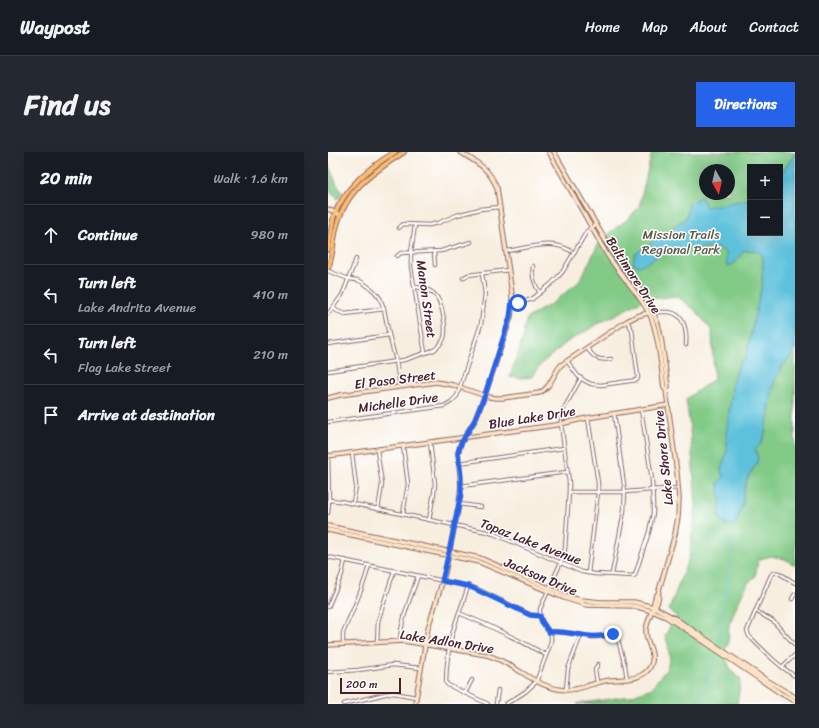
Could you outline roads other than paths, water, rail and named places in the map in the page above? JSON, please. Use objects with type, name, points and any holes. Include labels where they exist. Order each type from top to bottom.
[{"type":"main road","points":[[328,250],[331,230],[338,214],[348,198],[349,193],[361,177],[374,166],[396,152]]},
{"type":"main road","points":[[349,193],[377,169],[404,152]]},
{"type":"main road","points":[[328,270],[332,255],[338,214]]},
{"type":"street","points":[[415,704],[428,628],[449,553],[459,504],[461,486],[458,453],[464,438],[475,420],[485,395],[510,317],[512,302],[509,270],[497,188],[494,180],[488,172],[479,164],[460,152]]},
{"type":"street","name":"Baltimore Drive","points":[[549,152],[594,226]]},
{"type":"street","name":"Baltimore Drive","points":[[554,152],[614,265],[651,312],[657,338],[664,388],[666,390]]},
{"type":"street","points":[[399,228],[404,224],[435,224],[457,215],[477,210],[500,207]]},
{"type":"street","points":[[328,209],[338,214]]},
{"type":"street","name":"Manon Street","points":[[415,225],[411,252],[411,266],[425,353]]},
{"type":"street","points":[[512,302],[518,303],[526,301],[540,293],[558,277],[587,231],[594,226]]},
{"type":"street","points":[[397,256],[401,253],[441,251],[470,242]]},
{"type":"street","points":[[506,251],[552,245],[560,246],[573,252]]},
{"type":"street","points":[[434,252],[435,265]]},
{"type":"street","points":[[328,314],[342,294],[356,259]]},
{"type":"street","points":[[533,266],[533,280],[540,293]]},
{"type":"street","points":[[328,270],[349,279],[360,281],[376,292],[380,298],[396,361],[400,387]]},
{"type":"street","points":[[463,278],[468,275],[509,270]]},
{"type":"street","name":"Michelle Drive","points":[[328,422],[444,406],[456,398],[481,324],[485,294],[482,274]]},
{"type":"street","points":[[328,371],[407,360],[436,349],[442,342],[445,332],[441,304],[437,297],[429,290],[415,287]]},
{"type":"street","points":[[333,307],[337,311],[345,314],[384,309]]},
{"type":"street","points":[[651,312],[670,312],[680,318],[685,324],[687,337],[686,345]]},
{"type":"street","name":"El Paso Street","points":[[328,398],[436,382],[446,383],[496,398],[541,392],[548,387],[561,365],[627,321],[651,312]]},
{"type":"street","points":[[567,361],[578,376],[588,383],[599,385],[637,380],[638,377],[632,330],[627,321]]},
{"type":"street","points":[[328,344],[389,335]]},
{"type":"street","points":[[587,348],[599,359],[611,360]]},
{"type":"street","points":[[506,704],[525,692],[536,682],[551,643],[549,632],[540,616],[540,610],[561,562],[565,548],[569,492],[561,415],[581,378]]},
{"type":"street","name":"Lake Shore Drive","points":[[627,679],[643,674],[649,670],[652,663],[652,654],[646,627],[653,609],[656,595],[658,594],[675,534],[678,511],[678,488],[666,390]]},
{"type":"street","name":"Blue Lake Drive","points":[[328,455],[377,450],[561,424],[614,413],[668,405]]},
{"type":"street","points":[[641,409],[652,480],[652,490]]},
{"type":"street","points":[[612,574],[624,511],[625,492],[614,413]]},
{"type":"street","points":[[587,418],[598,492],[588,573]]},
{"type":"street","points":[[429,520],[435,484],[430,442]]},
{"type":"street","points":[[403,446],[408,484],[403,514]]},
{"type":"street","points":[[459,463],[564,448]]},
{"type":"street","points":[[377,450],[382,484],[378,509]]},
{"type":"street","points":[[352,453],[356,486],[353,503]]},
{"type":"street","points":[[328,455],[328,513]]},
{"type":"street","points":[[461,486],[567,472]]},
{"type":"street","points":[[569,492],[625,492],[678,488]]},
{"type":"street","name":"Topaz Lake Avenue","points":[[329,500],[340,500],[494,534],[588,573],[632,576],[635,575],[649,532],[653,513],[652,490]]},
{"type":"street","points":[[459,504],[481,507]]},
{"type":"street","name":"Jackson Drive","points":[[328,526],[449,553]]},
{"type":"street","name":"Jackson Drive","points":[[328,530],[480,558],[572,601],[586,605],[634,606],[653,609],[676,619],[765,679],[795,697]]},
{"type":"street","points":[[328,557],[468,586],[530,615],[540,616]]},
{"type":"street","points":[[328,608],[342,574],[345,560]]},
{"type":"street","points":[[343,644],[343,633],[366,577],[368,565]]},
{"type":"street","points":[[377,643],[378,621],[394,571]]},
{"type":"street","points":[[795,583],[779,573],[775,572],[771,575],[747,629],[749,636],[782,667],[795,676]]},
{"type":"street","points":[[400,641],[404,619],[418,576]]},
{"type":"street","points":[[468,586],[449,648],[446,683],[488,704]]},
{"type":"street","points":[[792,598],[795,594]]},
{"type":"street","name":"Jackson Drive","points":[[653,609],[690,632],[780,693],[795,701]]},
{"type":"street","points":[[756,611],[773,621],[795,645]]},
{"type":"street","points":[[459,613],[521,641],[546,655]]},
{"type":"street","points":[[549,632],[557,631],[592,637],[613,634],[617,636],[627,679]]},
{"type":"street","points":[[566,690],[568,669],[581,635]]},
{"type":"street","name":"Lake Adlon Drive","points":[[328,645],[400,641],[492,656],[498,658],[536,682],[566,690],[604,680],[627,679]]},
{"type":"street","points":[[782,667],[795,655]]},
{"type":"street","points":[[597,682],[595,670],[598,664]]},
{"type":"street","points":[[328,672],[395,665],[421,668]]},
{"type":"street","points":[[465,693],[472,680]]},
{"type":"street","points":[[496,704],[498,690]]},
{"type":"street","points":[[344,704],[394,693],[416,697]]},
{"type":"water","points":[[795,153],[795,351],[780,369],[774,383],[765,434],[761,444],[755,450],[758,456],[757,463],[748,477],[744,490],[743,503],[735,525],[724,524],[718,515],[720,503],[718,483],[725,476],[722,475],[721,469],[727,450],[726,434],[732,384],[740,362],[745,359],[762,284],[762,254],[748,250],[743,251],[735,263],[727,266],[726,253],[719,248],[684,249],[658,256],[647,263],[638,266],[633,263],[635,254],[686,218],[689,204],[699,197],[699,200],[703,200],[706,207],[747,200],[747,236],[783,236],[783,171]]},
{"type":"waterway","points":[[720,536],[733,547],[725,600],[720,621]]},
{"type":"waterway","points":[[719,642],[720,626]]},
{"type":"waterway","points":[[693,704],[706,686],[707,674],[716,658]]},
{"type":"park label","name":"Mission Trails Regional Park","points":[[681,242]]}]
